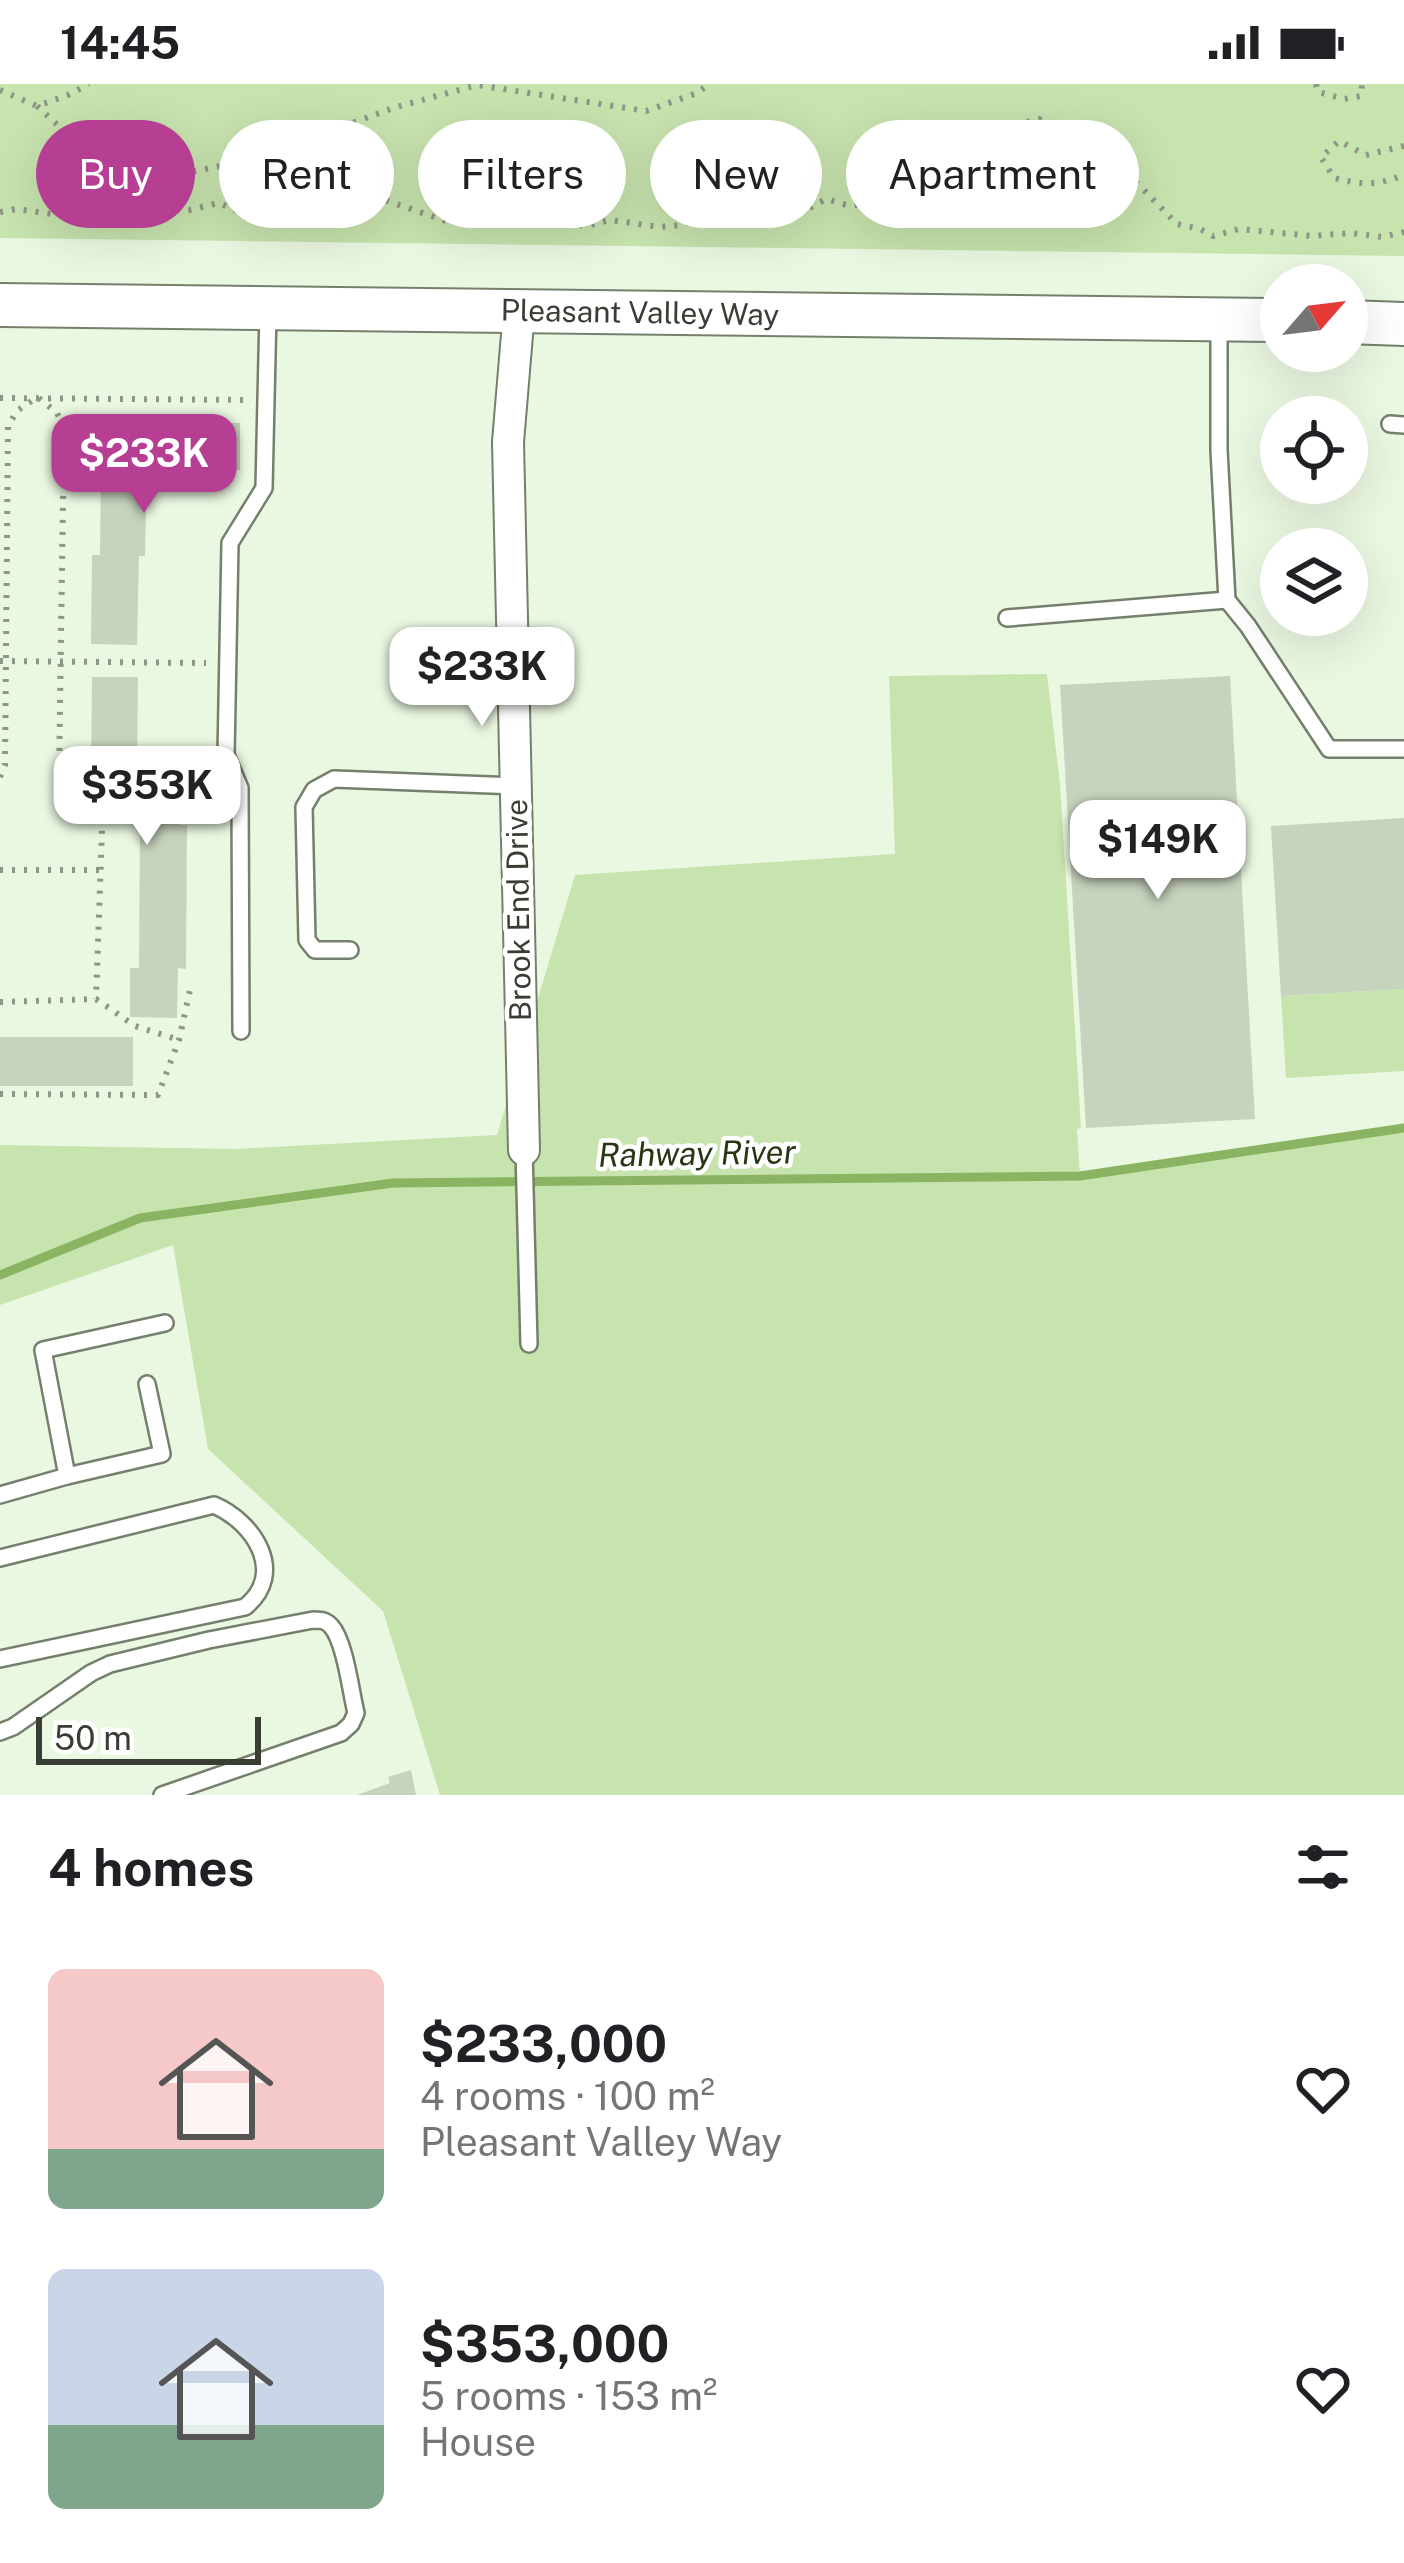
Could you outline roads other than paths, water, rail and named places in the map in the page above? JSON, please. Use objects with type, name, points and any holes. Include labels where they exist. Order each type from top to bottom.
[{"type":"main road","name":"Pleasant Valley Way","points":[[0,305],[1260,320]]},
{"type":"main road","points":[[1368,323],[1404,324]]},
{"type":"street","name":"Brook End Drive","points":[[519,311],[508,442],[524,1150]]},
{"type":"lane","points":[[241,1030],[240,788],[226,754],[230,543],[264,488],[268,308]]},
{"type":"lane","points":[[1219,320],[1219,450],[1227,600],[1329,749],[1404,749]]},
{"type":"lane","points":[[1007,618],[1227,600]]},
{"type":"lane","points":[[350,950],[315,950],[307,940],[304,806],[314,790],[334,779],[517,786]]},
{"type":"lane","points":[[524,1150],[529,1344]]},
{"type":"lane","points":[[67,1476],[44,1350],[165,1323]]},
{"type":"lane","points":[[0,1495],[161,1454],[147,1384]]},
{"type":"lane","points":[[0,1558],[214,1505],[239,1519],[253,1534],[264,1567],[258,1595],[245,1607],[0,1659]]},
{"type":"lane","points":[[0,1732],[110,1664],[313,1620],[328,1624],[339,1641],[356,1713],[351,1724],[341,1733],[162,1795]]},
{"type":"waterway","name":"Rahway River","points":[[0,1275],[140,1218],[393,1183],[1080,1176],[1404,1128]]}]
